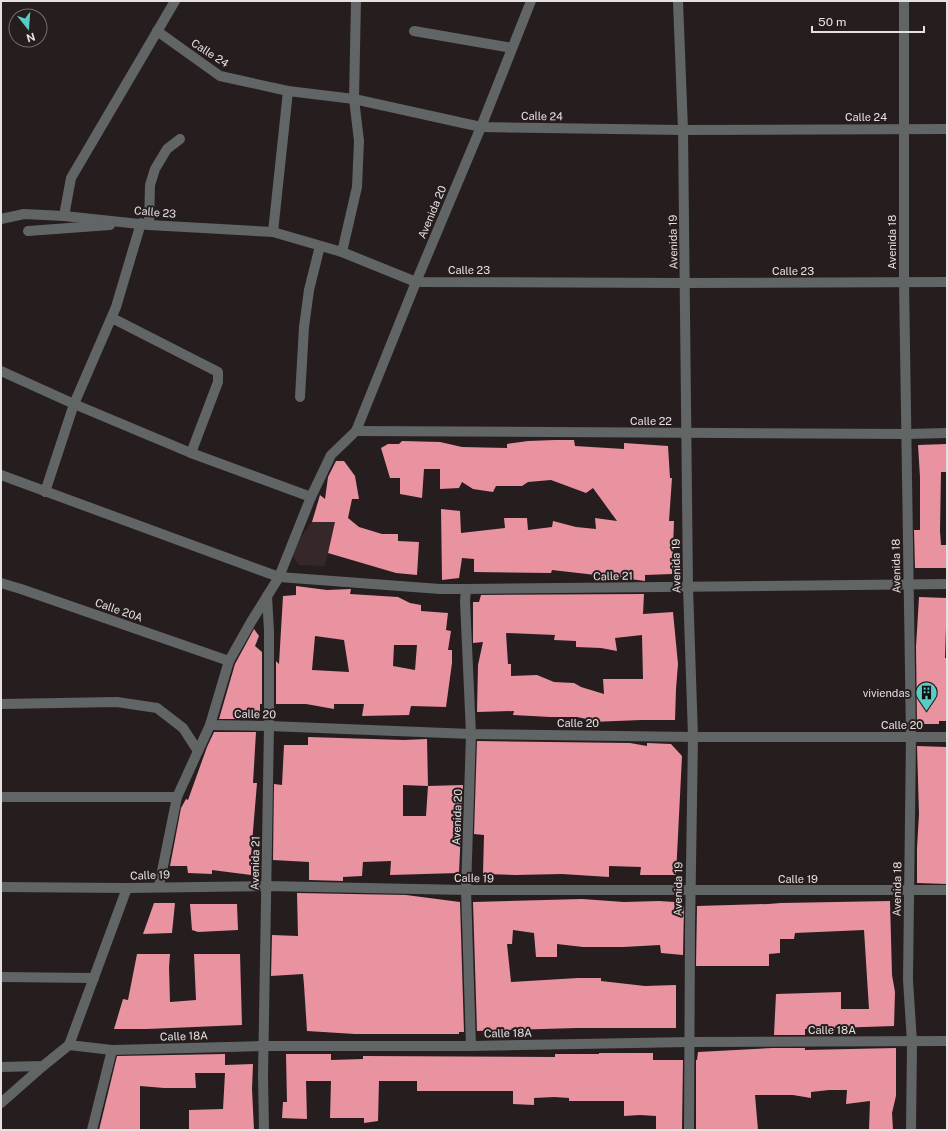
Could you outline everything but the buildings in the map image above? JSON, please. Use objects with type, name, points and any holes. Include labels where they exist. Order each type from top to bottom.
[{"type":"street","points":[[64,216],[71,178],[175,1]]},
{"type":"street","points":[[342,252],[357,187],[359,141],[354,100],[356,1]]},
{"type":"street","name":"Avenida 20","points":[[356,431],[531,1]]},
{"type":"street","name":"Avenida 19","points":[[678,1],[683,130],[685,433],[693,737],[690,891],[689,1130]]},
{"type":"street","name":"Avenida 18","points":[[904,1],[904,282],[911,737],[908,980],[912,1042],[911,1130]]},
{"type":"street","name":"Calle 24","points":[[157,31],[220,76],[288,91],[354,100],[481,127],[683,130],[947,129]]},
{"type":"street","points":[[414,31],[512,48]]},
{"type":"street","points":[[273,232],[288,91]]},
{"type":"street","points":[[45,492],[74,404],[112,318],[145,224],[150,185],[155,169],[167,149],[180,139]]},
{"type":"street","name":"Calle 23","points":[[1,219],[24,214],[64,216],[145,224],[273,232],[342,252],[416,282],[947,282]]},
{"type":"street","points":[[28,231],[112,225],[123,222]]},
{"type":"street","points":[[300,397],[304,327],[309,290],[320,246]]},
{"type":"street","points":[[112,318],[218,372],[218,382],[191,453]]},
{"type":"street","points":[[1,371],[74,404],[191,453],[311,497]]},
{"type":"street","points":[[159,886],[178,798],[210,725],[229,661],[279,578],[311,497],[330,455],[356,431]]},
{"type":"street","name":"Calle 22","points":[[356,431],[947,433]]},
{"type":"street","name":"Calle 21","points":[[1,475],[279,578],[466,590],[947,584]]},
{"type":"street","name":"Calle 20A","points":[[3,586],[21,589],[229,661]]},
{"type":"street","name":"Avenida 20","points":[[466,590],[465,601],[471,734],[466,890],[471,1046]]},
{"type":"street","name":"Avenida 21","points":[[264,1130],[263,1046],[269,726],[269,631],[267,596]]},
{"type":"street","points":[[1,704],[118,702],[157,708],[183,728],[198,750]]},
{"type":"street","name":"Calle 20","points":[[210,725],[471,734],[693,737],[947,737]]},
{"type":"street","points":[[1,797],[178,798]]},
{"type":"street","name":"Calle 19","points":[[1,887],[127,888],[159,886],[266,886],[466,890],[947,890]]},
{"type":"street","points":[[1,1104],[69,1045],[127,888]]},
{"type":"street","points":[[1,977],[94,978]]},
{"type":"street","name":"Calle 18A","points":[[69,1045],[112,1050],[263,1046],[471,1046],[690,1042],[947,1041]]},
{"type":"street","points":[[92,1130],[112,1050]]},
{"type":"street","points":[[1,1067],[43,1066]]},
{"type":"shaded area","points":[[312,522],[335,522],[325,566],[299,565],[292,555],[300,538]]},
{"type":"place","name":"viviendas","points":[[926,712]]}]
